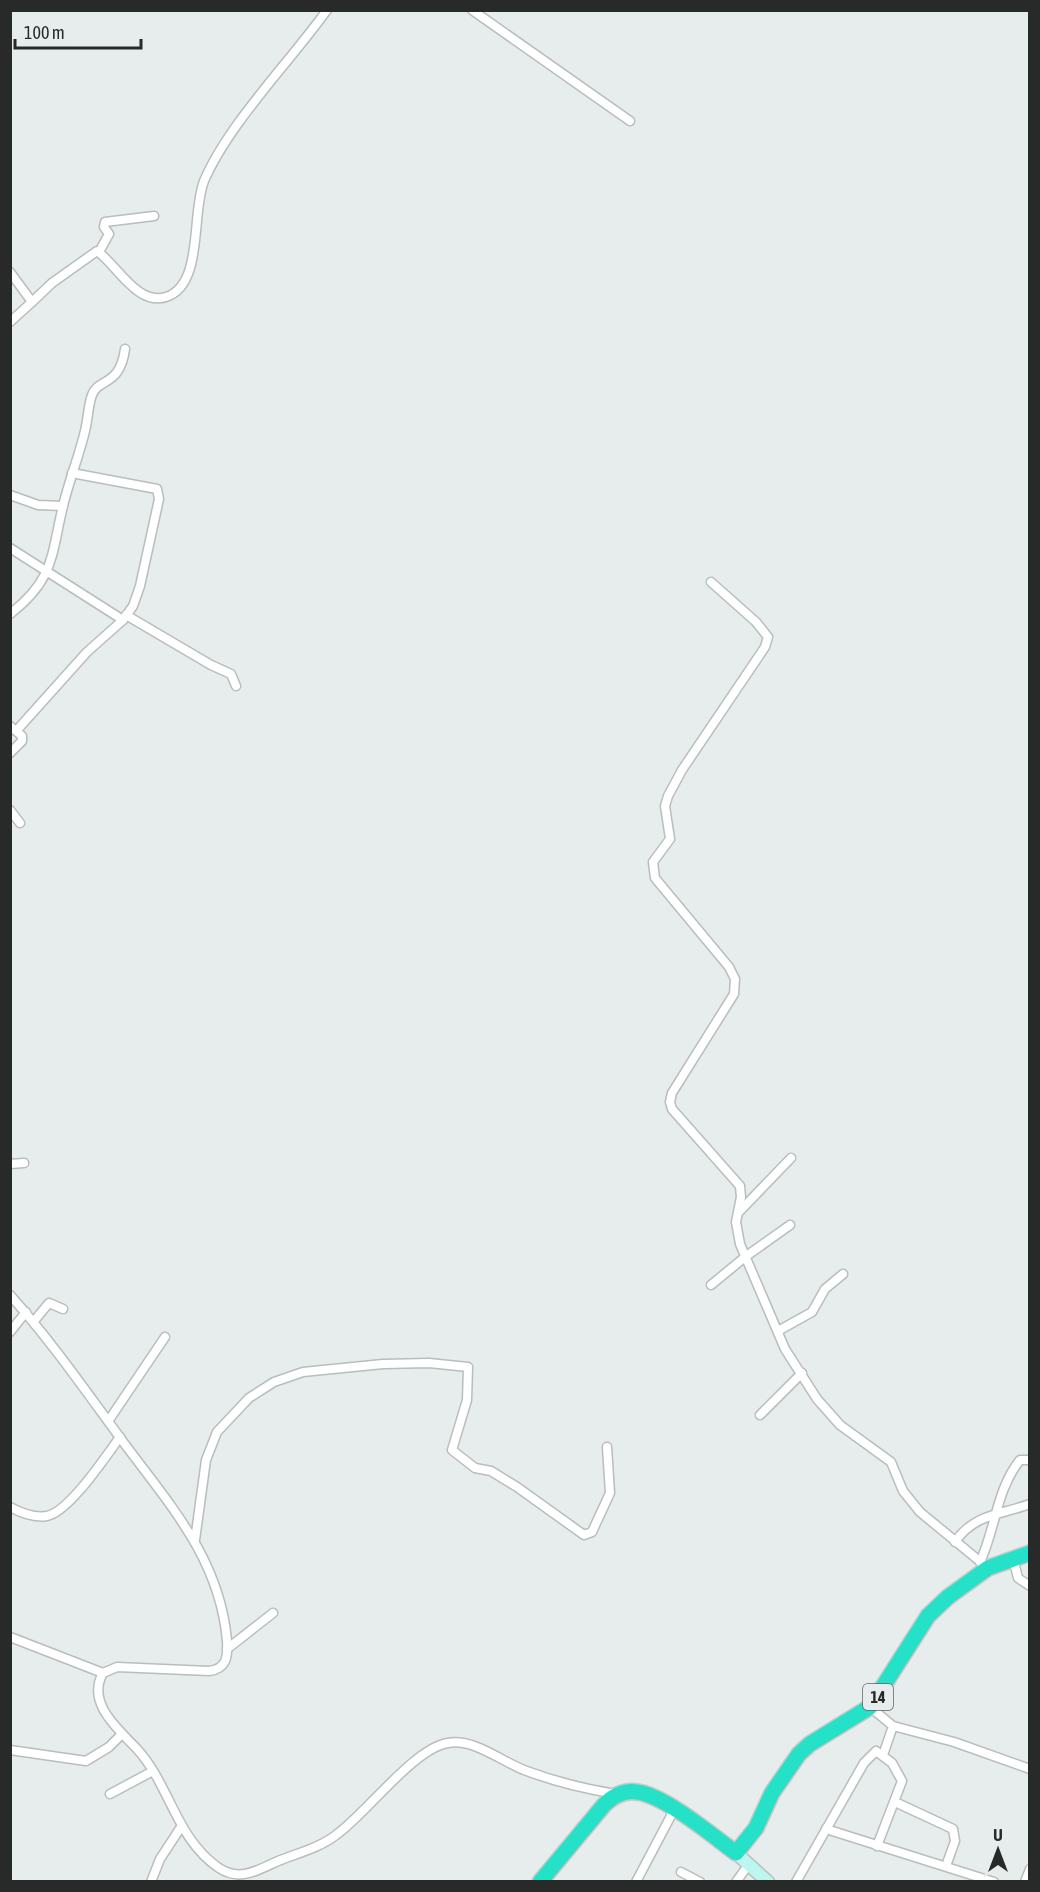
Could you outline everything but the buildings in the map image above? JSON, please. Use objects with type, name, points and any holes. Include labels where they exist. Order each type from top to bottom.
[{"type":"highway","name":"14","points":[[736,1853],[756,1828],[772,1793],[799,1755],[810,1744],[870,1707],[928,1616],[984,1565],[1029,1553]]},
{"type":"highway","points":[[540,1881],[604,1805],[619,1794],[628,1792],[645,1794],[669,1806],[736,1853]]},
{"type":"main road","points":[[736,1853],[768,1881]]},
{"type":"street","points":[[99,252],[146,296],[163,298],[183,285],[190,271],[198,202],[205,180],[246,115],[327,10]]},
{"type":"street","points":[[472,10],[630,121]]},
{"type":"street","points":[[10,322],[90,254],[99,252],[108,238],[105,222],[154,216]]},
{"type":"street","points":[[10,272],[32,302]]},
{"type":"street","points":[[10,614],[35,592],[54,556],[63,506],[86,429],[94,390],[110,381],[120,370],[125,349]]},
{"type":"street","points":[[10,753],[22,741],[22,736],[14,728],[102,635],[125,618],[140,586],[159,495],[154,487],[72,473]]},
{"type":"street","points":[[10,495],[38,505],[63,506]]},
{"type":"street","points":[[10,548],[125,618],[231,674],[236,686]]},
{"type":"street","points":[[711,582],[756,622],[766,634],[767,641],[682,770],[665,806],[670,839],[655,859],[653,871],[659,885],[729,967],[735,979],[734,994],[672,1093],[670,1102],[672,1109],[737,1180],[741,1192],[737,1231],[745,1257],[785,1349],[828,1412],[891,1461],[909,1500],[984,1565],[994,1528],[995,1513],[1014,1468],[1022,1460],[1029,1460]]},
{"type":"street","points":[[10,810],[20,823]]},
{"type":"street","points":[[738,1213],[791,1158]]},
{"type":"street","points":[[10,1164],[24,1163]]},
{"type":"street","points":[[711,1286],[745,1257],[790,1225]]},
{"type":"street","points":[[778,1331],[812,1312],[825,1289],[843,1274]]},
{"type":"street","points":[[10,1295],[34,1321],[109,1420],[195,1540],[216,1586],[223,1612],[227,1649],[225,1663],[215,1670],[135,1665],[117,1667],[103,1673],[10,1637]]},
{"type":"street","points":[[34,1321],[49,1303],[63,1309]]},
{"type":"street","points":[[10,1332],[26,1312]]},
{"type":"street","points":[[109,1420],[165,1337]]},
{"type":"street","points":[[195,1540],[206,1460],[217,1432],[249,1398],[274,1382],[303,1372],[429,1363],[468,1367],[467,1400],[452,1450],[475,1467],[494,1472],[584,1535],[592,1532],[610,1493],[607,1447]]},
{"type":"street","points":[[760,1415],[802,1373]]},
{"type":"street","points":[[10,1507],[35,1516],[54,1513],[73,1495],[120,1437]]},
{"type":"street","points":[[955,1542],[968,1526],[995,1513],[1029,1504]]},
{"type":"street","points":[[1013,1558],[1018,1578],[1029,1586]]},
{"type":"street","points":[[227,1649],[273,1613]]},
{"type":"street","points":[[103,1673],[98,1687],[98,1700],[122,1734],[153,1770],[181,1827],[203,1854],[219,1868],[236,1874],[252,1874],[334,1837],[420,1757],[447,1743],[459,1742],[478,1748],[524,1770],[564,1783],[619,1794]]},
{"type":"street","points":[[870,1707],[893,1726],[954,1743],[1029,1769]]},
{"type":"street","points":[[883,1755],[893,1726]]},
{"type":"street","points":[[10,1750],[86,1761],[109,1747],[122,1734]]},
{"type":"street","points":[[796,1881],[872,1752],[883,1755],[900,1775],[902,1781],[877,1846]]},
{"type":"street","points":[[110,1794],[153,1770]]},
{"type":"street","points":[[895,1802],[953,1828],[956,1841],[946,1866]]},
{"type":"street","points":[[636,1881],[669,1806]]},
{"type":"street","points":[[151,1881],[160,1858],[181,1827]]},
{"type":"street","points":[[826,1829],[994,1881]]},
{"type":"street","points":[[736,1881],[749,1864]]},
{"type":"street","points":[[1025,1881],[1029,1869]]},
{"type":"street","points":[[681,1872],[700,1881]]}]
